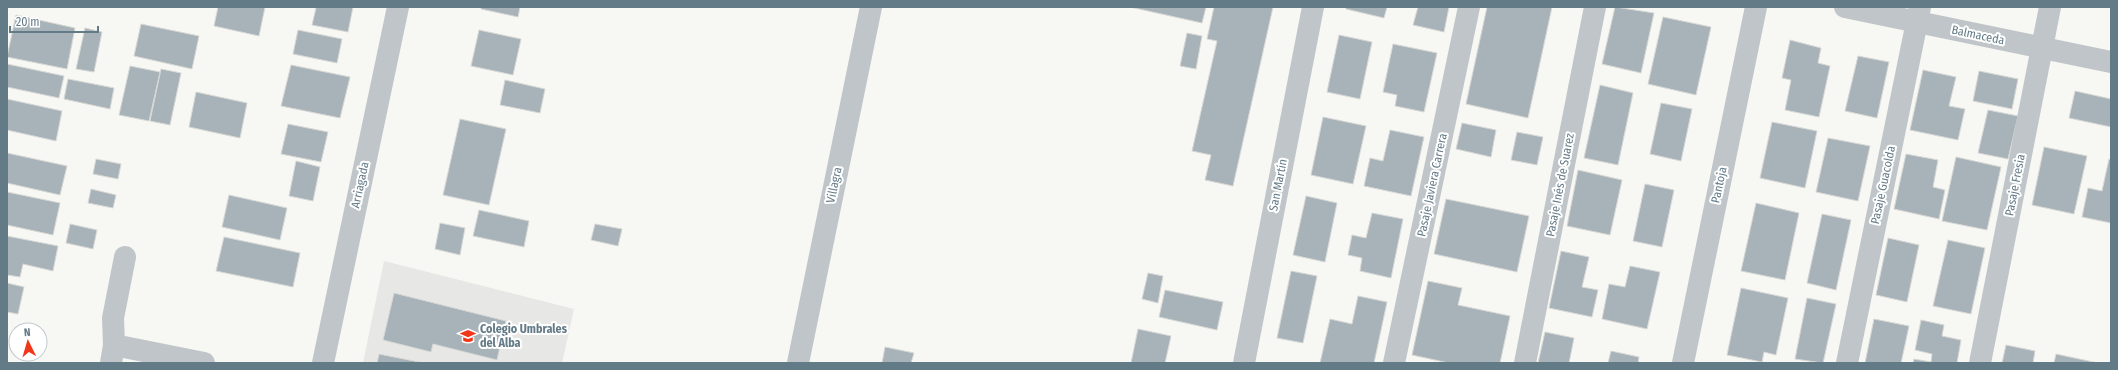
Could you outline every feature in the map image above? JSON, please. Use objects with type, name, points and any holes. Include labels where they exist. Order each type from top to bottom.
[{"type":"street","name":"Arriagada","points":[[323,363],[398,7]]},
{"type":"street","name":"Villagra","points":[[798,363],[871,7]]},
{"type":"street","name":"San Martín","points":[[1244,363],[1313,7]]},
{"type":"street","name":"Pasaje Javiera Carrera","points":[[1394,363],[1469,7]]},
{"type":"street","name":"Pasaje Inés de Suarez","points":[[1525,363],[1595,7]]},
{"type":"street","name":"Pantoja","points":[[1683,363],[1756,7]]},
{"type":"street","name":"Balmaceda","points":[[1845,7],[1919,14],[2042,49],[2111,62]]},
{"type":"street","name":"Pasaje Fresia","points":[[1980,363],[2050,7]]},
{"type":"street","name":"Pasaje Guacolda","points":[[1847,363],[1919,14]]},
{"type":"street","points":[[125,258],[113,318],[113,354],[204,363]]},
{"type":"shaded area","name":"Colegio Umbrales del Alba","points":[[384,261],[574,309],[562,363],[363,363]]},
{"type":"building","points":[[218,7],[265,7],[259,36],[214,26]]},
{"type":"building","points":[[313,7],[353,7],[348,32],[312,25],[316,8]]},
{"type":"building","points":[[481,7],[520,7],[518,17],[481,9]]},
{"type":"building","points":[[1130,7],[1206,7],[1202,23]]},
{"type":"building","points":[[1214,7],[1273,7],[1233,186],[1205,180],[1211,155],[1192,151],[1217,41],[1207,39]]},
{"type":"building","points":[[1346,7],[1387,7],[1384,18],[1346,9]]},
{"type":"building","points":[[1418,7],[1449,7],[1444,32],[1413,25]]},
{"type":"building","points":[[1487,7],[1552,7],[1528,118],[1466,104]]},
{"type":"building","points":[[1615,7],[1654,13],[1641,73],[1602,64]]},
{"type":"building","points":[[16,15],[75,28],[67,69],[7,57]]},
{"type":"building","points":[[1663,17],[1711,27],[1696,95],[1648,84]]},
{"type":"building","points":[[141,24],[199,36],[192,69],[134,56]]},
{"type":"building","points":[[85,28],[102,32],[94,72],[76,69]]},
{"type":"building","points":[[298,30],[342,39],[337,63],[293,54]]},
{"type":"building","points":[[479,30],[521,39],[513,75],[471,66]]},
{"type":"building","points":[[1187,33],[1202,36],[1196,69],[1180,66]]},
{"type":"building","points":[[1339,35],[1372,42],[1360,99],[1327,92]]},
{"type":"building","points":[[1790,40],[1821,48],[1818,63],[1830,66],[1819,117],[1785,110],[1791,80],[1782,78]]},
{"type":"building","points":[[1393,44],[1437,53],[1424,112],[1395,106],[1397,95],[1383,92]]},
{"type":"building","points":[[1858,56],[1889,62],[1877,118],[1845,111]]},
{"type":"building","points":[[7,64],[64,76],[59,98],[7,87]]},
{"type":"building","points":[[291,65],[350,77],[340,118],[281,106]]},
{"type":"building","points":[[130,66],[160,72],[149,121],[119,115]]},
{"type":"building","points":[[161,69],[181,73],[170,125],[150,121]]},
{"type":"building","points":[[1923,70],[1956,77],[1949,106],[1965,109],[1958,140],[1910,130]]},
{"type":"building","points":[[1979,71],[2018,79],[2012,109],[1973,101]]},
{"type":"building","points":[[68,79],[114,88],[110,109],[64,99]]},
{"type":"building","points":[[505,80],[545,89],[540,113],[500,105]]},
{"type":"building","points":[[1600,85],[1633,93],[1618,165],[1584,158]]},
{"type":"building","points":[[2075,91],[2111,99],[2111,127],[2069,118]]},
{"type":"building","points":[[196,92],[247,103],[240,138],[189,127]]},
{"type":"building","points":[[7,99],[62,111],[56,141],[7,130]]},
{"type":"building","points":[[1661,103],[1692,109],[1681,161],[1650,154]]},
{"type":"building","points":[[1988,110],[2018,116],[2008,159],[1978,153]]},
{"type":"building","points":[[1323,117],[1366,126],[1353,184],[1311,175]]},
{"type":"building","points":[[460,119],[506,129],[489,205],[443,195]]},
{"type":"building","points":[[1772,122],[1817,131],[1805,188],[1760,178]]},
{"type":"building","points":[[1462,123],[1496,130],[1491,157],[1456,149]]},
{"type":"building","points":[[288,124],[328,132],[321,162],[281,154]]},
{"type":"building","points":[[1390,130],[1424,137],[1411,196],[1364,186],[1370,158],[1383,161]]},
{"type":"building","points":[[1517,132],[1543,137],[1537,165],[1511,160]]},
{"type":"building","points":[[1828,138],[1870,146],[1858,201],[1816,192]]},
{"type":"building","points":[[2044,147],[2087,156],[2074,214],[2032,205]]},
{"type":"building","points":[[7,153],[67,166],[60,195],[7,183]]},
{"type":"building","points":[[1906,154],[1938,160],[1933,187],[1945,190],[1939,219],[1894,209]]},
{"type":"building","points":[[1956,157],[2001,167],[1987,230],[1942,221]]},
{"type":"building","points":[[96,159],[121,164],[118,179],[93,174]]},
{"type":"building","points":[[2109,159],[2111,160],[2111,223],[2082,217],[2088,188],[2102,191]]},
{"type":"building","points":[[296,161],[320,167],[313,201],[289,196]]},
{"type":"building","points":[[1578,170],[1622,180],[1610,235],[1567,226]]},
{"type":"building","points":[[1645,184],[1674,190],[1662,247],[1633,241]]},
{"type":"building","points":[[91,189],[116,195],[113,208],[88,203]]},
{"type":"building","points":[[7,192],[60,203],[53,235],[7,225]]},
{"type":"building","points":[[229,195],[287,208],[280,240],[222,227]]},
{"type":"building","points":[[1306,196],[1337,203],[1325,262],[1293,255]]},
{"type":"building","points":[[1446,199],[1529,216],[1517,272],[1434,254]]},
{"type":"building","points":[[1756,203],[1799,213],[1785,280],[1741,271]]},
{"type":"building","points":[[479,210],[529,221],[524,247],[473,236]]},
{"type":"building","points":[[1372,213],[1403,219],[1391,278],[1360,271],[1362,258],[1348,255],[1352,235],[1366,238]]},
{"type":"building","points":[[1822,214],[1851,220],[1836,290],[1807,283]]},
{"type":"building","points":[[440,223],[465,228],[460,255],[435,249]]},
{"type":"building","points":[[70,224],[97,230],[93,249],[66,243]]},
{"type":"building","points":[[595,224],[622,229],[618,246],[591,240]]},
{"type":"building","points":[[7,236],[58,246],[53,271],[23,264],[20,277],[7,275]]},
{"type":"building","points":[[224,237],[300,253],[293,287],[216,271]]},
{"type":"building","points":[[1888,238],[1919,245],[1907,302],[1876,295]]},
{"type":"building","points":[[1948,240],[1985,248],[1971,314],[1933,306]]},
{"type":"building","points":[[1561,251],[1589,257],[1582,287],[1598,290],[1592,317],[1549,308]]},
{"type":"building","points":[[1630,266],[1660,272],[1647,329],[1602,319],[1609,284],[1625,287]]},
{"type":"building","points":[[1291,271],[1317,276],[1303,343],[1277,338]]},
{"type":"building","points":[[1148,273],[1163,276],[1158,303],[1142,299]]},
{"type":"building","points":[[1428,281],[1462,288],[1458,305],[1510,316],[1500,363],[1449,363],[1412,355]]},
{"type":"building","points":[[7,283],[24,287],[18,314],[7,312]]},
{"type":"building","points":[[1741,288],[1788,298],[1776,355],[1764,352],[1762,362],[1727,355]]},
{"type":"building","points":[[1165,290],[1223,302],[1217,330],[1159,317]]},
{"type":"building","points":[[394,293],[506,321],[497,360],[433,344],[431,352],[383,340]]},
{"type":"building","points":[[1358,296],[1387,302],[1374,363],[1320,363],[1330,319],[1352,324]]},
{"type":"building","points":[[1807,298],[1836,304],[1823,363],[1795,359]]},
{"type":"building","points":[[1874,319],[1909,326],[1901,363],[1865,363]]},
{"type":"building","points":[[1921,320],[1944,325],[1942,336],[1961,340],[1957,363],[1913,363],[1914,359],[1931,362],[1932,354],[1915,350]]},
{"type":"building","points":[[1138,329],[1171,336],[1165,363],[1131,363]]},
{"type":"building","points":[[1545,332],[1574,338],[1569,363],[1538,363]]},
{"type":"building","points":[[2006,345],[2035,351],[2033,363],[2002,363]]},
{"type":"building","points":[[885,347],[914,353],[911,363],[882,363]]},
{"type":"building","points":[[1611,351],[1639,357],[1638,363],[1608,363]]},
{"type":"building","points":[[379,354],[424,363],[377,363]]},
{"type":"building","points":[[2056,354],[2098,363],[2054,363]]},
{"type":"place","name":"Colegio Umbrales del Alba","points":[[468,336]]}]
